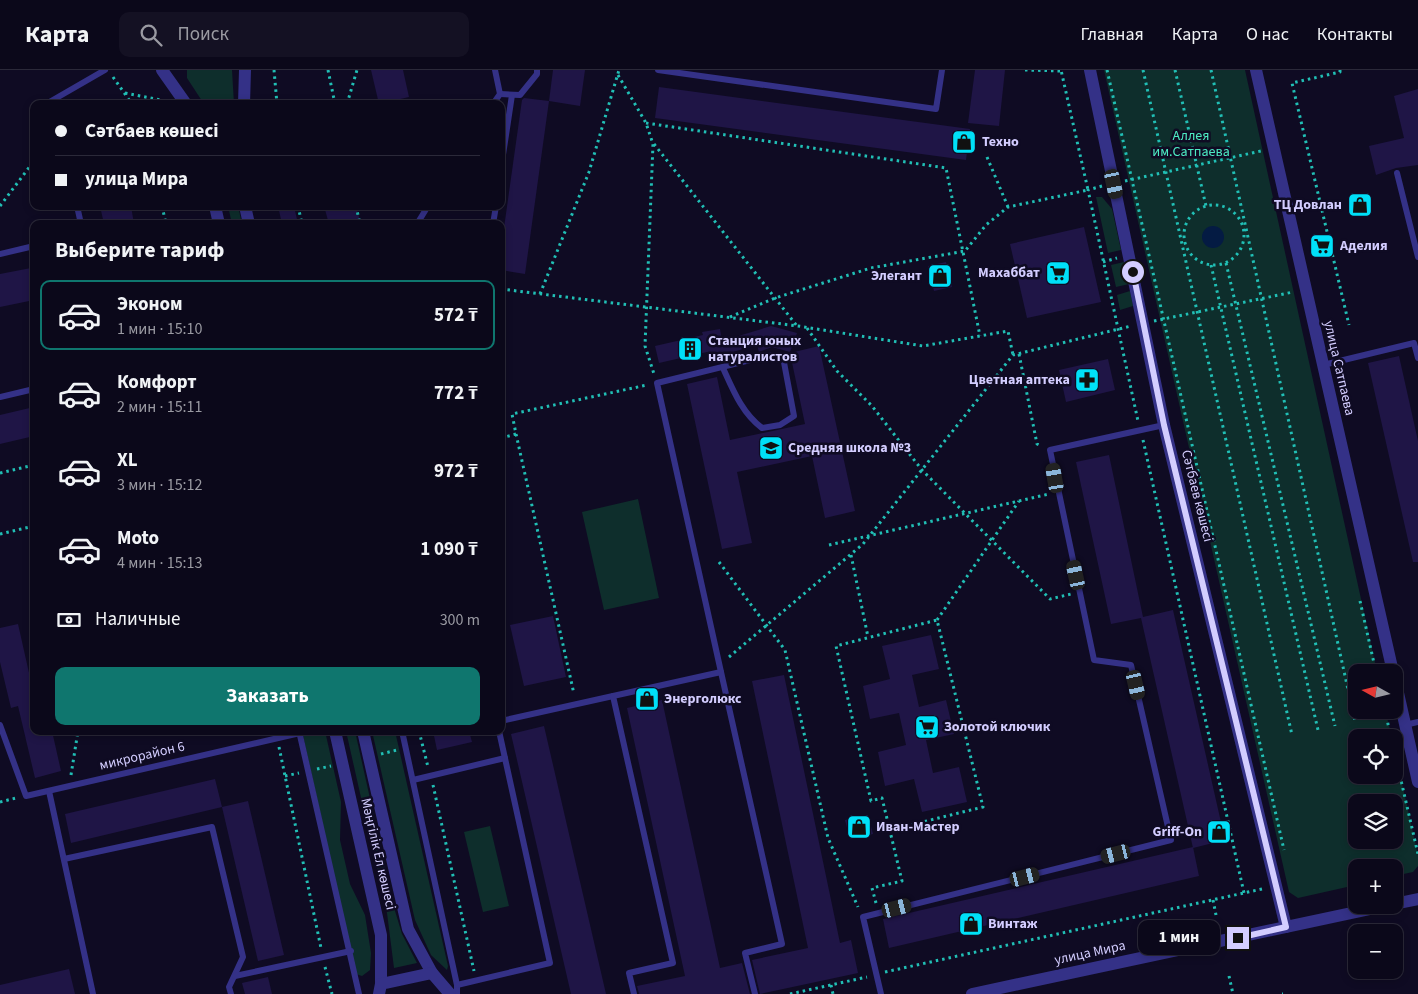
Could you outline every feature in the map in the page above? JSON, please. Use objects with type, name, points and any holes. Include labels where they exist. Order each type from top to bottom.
[{"type":"street","points":[[162,70],[183,100]]},
{"type":"street","points":[[244,70],[244,100]]},
{"type":"street","name":"Сәтбаев көшесі","points":[[1090,70],[1164,425],[1286,927]]},
{"type":"street","name":"улица Сатпаева","points":[[1256,70],[1391,664]]},
{"type":"street","name":"улица Сатпаева","points":[[1403,716],[1418,782]]},
{"type":"street","name":"Мәңгілік Ел көшесі","points":[[336,735],[381,935],[380,989],[432,973]]},
{"type":"street","name":"Мәңгілік Ел көшесі","points":[[365,735],[408,929],[432,973],[453,990]]},
{"type":"street","points":[[1403,902],[1418,899]]},
{"type":"street","name":"улица Мира","points":[[972,994],[1348,914]]},
{"type":"lane","points":[[53,100],[107,70]]},
{"type":"lane","points":[[495,70],[500,94],[496,100]]},
{"type":"lane","points":[[500,94],[520,95],[537,70]]},
{"type":"lane","points":[[658,70],[936,109],[942,70]]},
{"type":"lane","points":[[505,141],[512,95]]},
{"type":"lane","points":[[1397,173],[1418,257]]},
{"type":"lane","points":[[0,254],[30,247]]},
{"type":"lane","points":[[1323,365],[1416,342],[1418,358]]},
{"type":"lane","points":[[723,368],[735,395],[750,419],[762,428],[780,425],[794,416],[783,357],[771,355],[657,383],[782,944],[745,953],[755,994]]},
{"type":"lane","points":[[0,397],[30,391]]},
{"type":"lane","points":[[881,994],[863,917],[1171,840],[1131,665],[1094,660],[1057,492],[1050,450],[1164,425]]},
{"type":"lane","points":[[505,720],[721,672]]},
{"type":"lane","points":[[613,696],[672,963],[628,973],[634,994]]},
{"type":"lane","points":[[1405,725],[1418,722]]},
{"type":"lane","points":[[0,725],[26,796]]},
{"type":"lane","name":"микрорайон 6","points":[[26,796],[286,735]]},
{"type":"lane","points":[[301,735],[351,951],[359,994]]},
{"type":"lane","points":[[403,735],[453,990],[457,994]]},
{"type":"lane","points":[[453,990],[476,981],[550,963],[500,735]]},
{"type":"lane","points":[[413,780],[430,774],[505,758]]},
{"type":"lane","points":[[48,791],[93,994]]},
{"type":"lane","points":[[64,859],[212,826],[243,958],[229,987],[231,994]]},
{"type":"lane","points":[[235,976],[351,951]]},
{"type":"path","points":[[107,70],[129,100]]},
{"type":"path","points":[[274,70],[277,100]]},
{"type":"path","points":[[328,70],[335,100]]},
{"type":"path","points":[[348,100],[357,70]]},
{"type":"path","points":[[540,294],[588,172],[619,70]]},
{"type":"path","points":[[728,318],[775,298],[871,268],[965,251],[986,225],[1008,207],[1088,190],[1062,71],[1026,70]]},
{"type":"path","points":[[1108,70],[1284,852]]},
{"type":"path","points":[[1143,70],[1292,735]]},
{"type":"path","points":[[1175,70],[1206,206]]},
{"type":"path","points":[[1211,70],[1355,721]]},
{"type":"path","points":[[1340,70],[1340,72],[1292,83],[1349,325]]},
{"type":"path","points":[[618,74],[646,123],[653,144],[798,326]]},
{"type":"path","points":[[125,93],[161,100]]},
{"type":"path","points":[[646,123],[946,168],[965,251],[980,336]]},
{"type":"path","points":[[577,704],[512,414],[657,383],[645,346],[653,144]]},
{"type":"path","points":[[987,157],[1008,207]]},
{"type":"path","points":[[0,206],[30,166]]},
{"type":"path","points":[[1206,206],[1226,208],[1237,216],[1243,228],[1242,245],[1238,254],[1226,263],[1203,264],[1192,256],[1186,247],[1184,230],[1189,218],[1194,212],[1206,206]]},
{"type":"path","points":[[1226,263],[1335,726]]},
{"type":"path","points":[[1211,265],[1318,730]]},
{"type":"path","points":[[505,290],[798,326],[923,346],[1008,331],[1013,355]]},
{"type":"path","points":[[718,659],[732,656],[851,554],[869,536],[1013,355],[1143,323],[1306,290]]},
{"type":"path","points":[[807,328],[837,371],[872,406],[922,470],[1050,599],[1079,592]]},
{"type":"path","points":[[1019,354],[1037,444],[1050,450]]},
{"type":"path","points":[[505,437],[516,434]]},
{"type":"path","points":[[0,474],[30,466]]},
{"type":"path","points":[[829,545],[1057,492]]},
{"type":"path","points":[[879,913],[872,888],[902,881],[882,798],[871,801],[836,646],[937,620],[1019,501]]},
{"type":"path","points":[[0,534],[30,527]]},
{"type":"path","points":[[851,554],[868,637]]},
{"type":"path","points":[[718,562],[785,650],[828,838],[863,917]]},
{"type":"path","points":[[890,830],[983,807],[937,620]]},
{"type":"path","points":[[69,786],[77,735]]},
{"type":"path","points":[[420,735],[476,981]]},
{"type":"path","points":[[277,737],[332,994]]},
{"type":"path","points":[[1402,784],[1418,854]]},
{"type":"path","points":[[0,802],[26,796]]},
{"type":"path","points":[[790,994],[1276,886]]},
{"type":"path","points":[[1213,900],[1216,915]]},
{"type":"path","points":[[1229,976],[1233,994]]},
{"type":"path","points":[[831,984],[833,994]]},
{"type":"green space","points":[[187,70],[232,70],[234,100],[201,100],[187,78]]},
{"type":"green space","name":"Аллея им.Сатпаева","points":[[1104,70],[1245,70],[1375,664],[1348,664],[1348,719],[1387,719],[1390,729],[1348,729],[1348,784],[1402,784],[1418,855],[1418,866],[1413,872],[1403,874],[1403,859],[1348,859],[1348,887],[1298,898],[1289,892]]},
{"type":"green space","points":[[1096,197],[1102,197],[1112,209],[1121,250],[1108,253]]},
{"type":"green space","points":[[229,210],[239,210],[241,220],[231,220]]},
{"type":"green space","points":[[1124,262],[1129,284],[1116,287],[1111,265]]},
{"type":"green space","points":[[1130,291],[1133,306],[1120,310],[1117,295]]},
{"type":"green space","points":[[638,499],[659,598],[604,610],[582,512]]},
{"type":"green space","points":[[303,735],[326,735],[341,802],[340,840],[350,884],[365,915],[371,953],[370,970],[362,976],[356,974]]},
{"type":"green space","points":[[347,735],[356,735],[395,911],[402,934],[417,963],[394,968],[387,913]]},
{"type":"green space","points":[[373,735],[396,735],[448,966],[447,970],[431,955],[415,920]]},
{"type":"green space","points":[[490,826],[509,906],[483,912],[464,832]]},
{"type":"water","points":[[1213,226],[1221,229],[1224,237],[1221,245],[1213,248],[1205,245],[1202,237],[1205,229]]},
{"type":"building","points":[[371,70],[403,70],[409,97],[396,100],[378,100]]},
{"type":"building","points":[[553,70],[585,70],[580,106],[549,101]]},
{"type":"building","points":[[975,70],[1005,70],[999,126],[968,123]]},
{"type":"building","points":[[659,87],[970,129],[966,160],[655,118]]},
{"type":"building","points":[[1418,89],[1418,165],[1396,168],[1376,175],[1369,146],[1404,138],[1394,96]]},
{"type":"building","points":[[524,98],[549,101],[525,274],[505,271],[505,221],[522,100]]},
{"type":"building","points":[[101,210],[132,210],[133,220],[103,220]]},
{"type":"building","points":[[279,210],[295,210],[297,220],[281,220]]},
{"type":"building","points":[[325,210],[357,210],[360,220],[328,220]]},
{"type":"building","points":[[1084,227],[1101,302],[1027,318],[1010,244]]},
{"type":"building","name":"Элегант","points":[[946,262],[952,287],[934,291],[928,266]]},
{"type":"building","points":[[30,268],[30,301],[0,307],[0,274]]},
{"type":"building","points":[[771,326],[797,333],[790,352],[772,347],[759,352],[757,345],[708,359],[707,352],[659,363],[655,346],[703,335],[702,332],[720,329],[722,341]]},
{"type":"building","name":"Средняя школа №3","points":[[819,346],[855,511],[825,518],[812,456],[737,472],[752,543],[722,549],[687,384],[717,377],[730,440],[805,424],[790,353]]},
{"type":"building","points":[[1399,356],[1418,441],[1418,562],[1413,562],[1368,363]]},
{"type":"building","name":"Цветная аптека","points":[[1108,359],[1115,390],[1066,402],[1059,370]]},
{"type":"building","points":[[30,408],[30,437],[0,444],[0,415]]},
{"type":"building","points":[[1109,455],[1143,617],[1173,610],[1225,840],[1193,848],[1141,618],[1111,624],[1076,462]]},
{"type":"building","points":[[553,616],[566,677],[524,686],[510,625]]},
{"type":"building","points":[[18,624],[30,677],[30,735],[53,735],[61,771],[35,778],[18,706],[11,708],[0,662],[0,628]]},
{"type":"building","name":"Золотой ключик","points":[[931,635],[939,669],[912,675],[919,707],[946,700],[954,734],[926,740],[933,773],[959,767],[967,802],[922,812],[914,779],[885,786],[878,752],[906,745],[899,713],[870,719],[863,686],[890,679],[882,646]]},
{"type":"building","points":[[784,675],[840,943],[851,940],[858,973],[760,994],[752,960],[808,948],[752,681]]},
{"type":"building","points":[[662,700],[720,968],[742,963],[750,994],[639,994],[637,986],[685,976],[627,708]]},
{"type":"building","points":[[544,726],[606,994],[571,994],[511,734]]},
{"type":"building","points":[[434,735],[470,735],[472,742],[437,750]]},
{"type":"building","points":[[215,779],[222,807],[71,843],[65,814]]},
{"type":"building","points":[[248,801],[284,955],[258,961],[222,807]]},
{"type":"building","name":"Иван-Мастер","points":[[868,815],[873,834],[850,839],[845,820]]},
{"type":"building","points":[[1193,847],[1199,876],[889,948],[883,919]]},
{"type":"building","points":[[69,969],[75,994],[0,994],[0,985]]},
{"type":"building","points":[[268,977],[272,994],[245,994],[242,983]]},
{"type":"place","name":"Техно","points":[[964,142]]},
{"type":"place","name":"ТЦ Довлан","points":[[1360,205]]},
{"type":"place","name":"Аделия","points":[[1322,246]]},
{"type":"place","name":"Махаббат","points":[[1058,273]]},
{"type":"place","name":"Элегант","points":[[940,276]]},
{"type":"place","name":"Станция юных натуралистов","points":[[690,349]]},
{"type":"place","name":"Цветная аптека","points":[[1087,380]]},
{"type":"place","name":"Средняя школа №3","points":[[771,448]]},
{"type":"place","name":"Энерголюкс","points":[[647,699]]},
{"type":"place","name":"Золотой ключик","points":[[927,727]]},
{"type":"place","name":"Иван-Мастер","points":[[859,827]]},
{"type":"place","name":"Griff-On","points":[[1219,832]]},
{"type":"place","name":"Винтаж","points":[[971,924]]},
{"type":"route","points":[[1133,272],[1164,425],[1286,927],[1238,938]]}]
